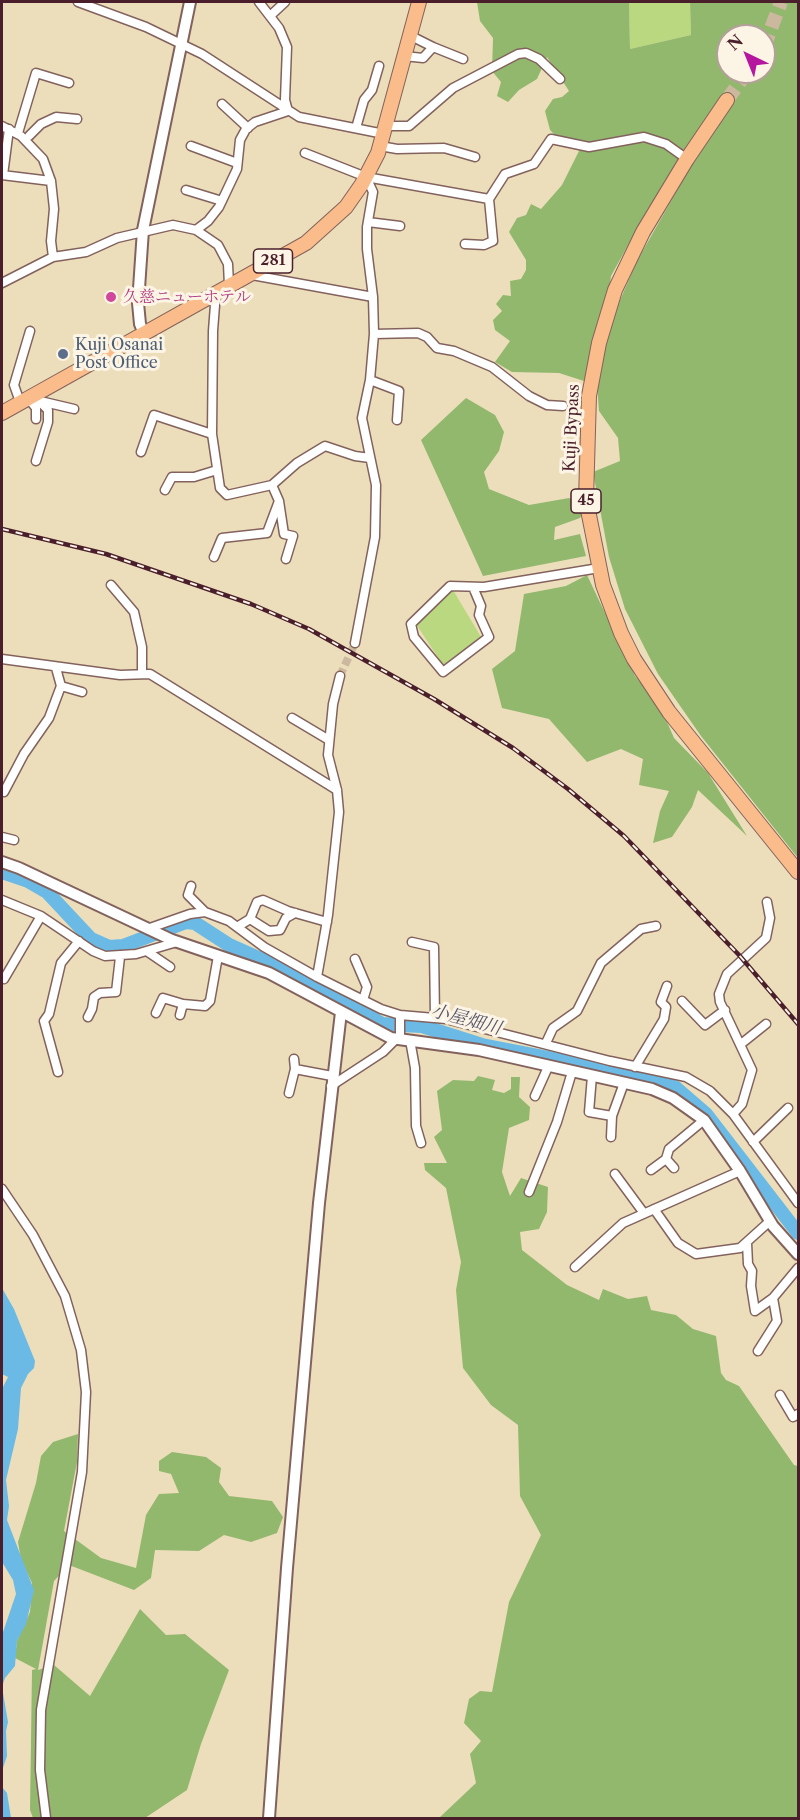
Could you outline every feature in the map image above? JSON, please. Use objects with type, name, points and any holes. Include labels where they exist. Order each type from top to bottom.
[{"type":"highway","name":"281","points":[[2,413],[29,400],[306,243],[346,207],[366,177],[383,135],[418,2]]},
{"type":"highway","name":"Kuji Bypass","points":[[728,100],[687,159],[624,269],[608,312],[591,377],[586,500],[598,568],[621,633],[652,687],[798,872]]},
{"type":"street","points":[[78,2],[146,27],[182,44],[242,78],[288,111],[315,122],[356,128],[383,135],[397,149],[444,148],[475,158]]},
{"type":"street","points":[[144,334],[140,324],[138,303],[143,230],[190,2]]},
{"type":"street","points":[[260,2],[287,47],[285,100],[288,111]]},
{"type":"street","points":[[270,16],[285,2]]},
{"type":"street","points":[[409,35],[463,59]]},
{"type":"street","points":[[404,56],[423,58],[433,47]]},
{"type":"street","points":[[383,135],[409,126],[453,88],[518,54],[526,53],[539,59],[560,79]]},
{"type":"street","points":[[356,128],[364,100],[372,90],[380,66]]},
{"type":"street","points":[[18,133],[36,73],[69,83]]},
{"type":"street","points":[[222,104],[248,128]]},
{"type":"street","points":[[196,230],[208,221],[222,201],[237,163],[240,140],[248,128],[288,111]]},
{"type":"street","points":[[29,136],[41,124],[56,117],[77,119]]},
{"type":"street","points":[[51,181],[2,175],[5,128],[18,133],[43,159],[51,181],[54,209],[51,241],[53,257]]},
{"type":"street","points":[[465,244],[484,244],[493,241],[489,199],[505,174],[534,164],[551,139],[589,147],[644,137],[666,144],[687,159]]},
{"type":"street","points":[[191,146],[237,163]]},
{"type":"street","points":[[305,153],[366,177],[489,199]]},
{"type":"street","points":[[354,644],[375,537],[376,485],[362,418],[370,380],[374,334],[373,297],[367,249],[368,222],[373,192],[366,177]]},
{"type":"street","points":[[186,190],[222,201]]},
{"type":"street","points":[[368,222],[400,226]]},
{"type":"street","points":[[2,283],[53,257],[86,252],[117,238],[143,230],[173,225],[196,230],[218,245],[228,264],[229,285]]},
{"type":"street","points":[[248,274],[373,297]]},
{"type":"street","points":[[216,292],[213,331],[212,434],[220,488],[227,495],[272,485],[297,463],[325,446],[355,456],[370,458]]},
{"type":"street","points":[[30,331],[14,385],[36,408],[36,419]]},
{"type":"street","points":[[374,334],[418,333],[427,337],[437,348],[454,351],[492,367],[529,396],[547,405],[563,406]]},
{"type":"street","points":[[370,380],[399,391],[397,420]]},
{"type":"street","points":[[29,400],[74,409]]},
{"type":"street","points":[[29,400],[48,410],[48,422],[36,461]]},
{"type":"street","points":[[141,452],[154,415],[212,434]]},
{"type":"street","points":[[165,490],[172,477],[194,477],[217,470]]},
{"type":"street","points":[[272,485],[279,501],[284,534],[292,536],[286,560]]},
{"type":"street","points":[[214,557],[222,538],[267,533],[279,501]]},
{"type":"street","points":[[473,587],[480,606],[479,615],[489,637],[443,672],[414,638],[411,624],[450,586],[473,587],[598,568]]},
{"type":"street","points":[[111,585],[134,612],[142,647],[142,673]]},
{"type":"street","points":[[2,659],[120,675],[150,674],[337,790]]},
{"type":"street","points":[[4,792],[24,754],[49,718],[61,686],[56,668]]},
{"type":"street","points":[[317,976],[327,922],[339,812],[337,790],[328,755],[333,704],[340,676]]},
{"type":"street","points":[[61,686],[82,692]]},
{"type":"street","points":[[292,718],[329,740]]},
{"type":"street","points":[[2,837],[14,840]]},
{"type":"street","points":[[2,862],[19,867],[174,941],[269,973],[341,1012],[401,1038],[479,1050],[652,1089],[673,1098],[704,1120],[740,1171],[770,1221],[798,1254]]},
{"type":"street","points":[[191,886],[188,895],[205,912],[237,927],[264,947],[317,976],[400,1018],[435,1018],[546,1043],[635,1067],[667,1071],[696,1082],[710,1091],[734,1114],[798,1203]]},
{"type":"street","points":[[2,900],[41,916],[105,956],[120,957],[148,952],[174,941]]},
{"type":"street","points":[[237,927],[250,919],[257,902],[263,900],[327,922]]},
{"type":"street","points":[[734,1114],[742,1104],[752,1070],[719,994],[727,974],[766,938],[770,918],[767,902]]},
{"type":"street","points":[[150,930],[190,914],[205,912]]},
{"type":"street","points":[[250,919],[270,931],[280,930],[286,918],[295,912]]},
{"type":"street","points":[[4,979],[41,916]]},
{"type":"street","points":[[546,1043],[553,1028],[577,1011],[601,963],[641,929],[656,926]]},
{"type":"street","points":[[58,1072],[44,1021],[49,1014],[62,963],[79,940]]},
{"type":"street","points":[[412,942],[434,947],[435,1018]]},
{"type":"street","points":[[148,952],[170,967]]},
{"type":"street","points":[[156,1013],[163,998],[183,1004],[206,1006],[210,1001],[218,956]]},
{"type":"street","points":[[88,1017],[94,997],[100,993],[116,992],[119,984],[120,957]]},
{"type":"street","points":[[355,960],[367,987],[363,1000]]},
{"type":"street","points":[[635,1067],[664,1019],[666,1007],[661,1002],[667,986]]},
{"type":"street","points":[[682,1001],[705,1025],[725,1010]]},
{"type":"street","points":[[180,1015],[183,1004]]},
{"type":"street","points":[[269,1818],[287,1568],[332,1081],[341,1012]]},
{"type":"street","points":[[400,1018],[401,1038],[415,1068],[416,1126],[421,1143]]},
{"type":"street","points":[[741,1044],[766,1024]]},
{"type":"street","points":[[295,1069],[332,1081],[383,1052],[401,1038]]},
{"type":"street","points":[[289,1094],[295,1069],[294,1059]]},
{"type":"street","points":[[535,1096],[548,1067]]},
{"type":"street","points":[[529,1192],[557,1122],[572,1072]]},
{"type":"street","points":[[592,1076],[589,1112],[612,1116]]},
{"type":"street","points":[[611,1137],[612,1116],[624,1083]]},
{"type":"street","points":[[753,1142],[788,1108]]},
{"type":"street","points":[[651,1170],[666,1159],[669,1149],[704,1120]]},
{"type":"street","points":[[666,1159],[674,1168]]},
{"type":"street","points":[[574,1267],[623,1222],[740,1171]]},
{"type":"street","points":[[615,1174],[643,1212]]},
{"type":"street","points":[[2,1189],[33,1235],[65,1296],[81,1350],[86,1392],[82,1472],[64,1564],[41,1710],[40,1770],[46,1818]]},
{"type":"street","points":[[654,1209],[678,1244],[696,1254],[729,1251],[747,1244],[770,1221]]},
{"type":"street","points":[[747,1244],[755,1311],[773,1298],[798,1268]]},
{"type":"street","points":[[758,1351],[777,1321],[773,1298]]},
{"type":"street","points":[[780,1395],[792,1417],[798,1414]]},
{"type":"green space","points":[[477,2],[629,2],[630,49],[691,35],[690,2],[798,2],[798,858],[701,736],[658,674],[625,609],[609,557],[593,472],[620,461],[618,438],[599,411],[597,384],[611,321],[637,261],[688,171],[713,113],[691,140],[681,162],[649,207],[611,276],[608,299],[584,381],[559,373],[512,372],[495,362],[510,341],[495,330],[493,320],[502,311],[496,304],[503,295],[511,296],[510,281],[521,279],[526,270],[526,260],[509,232],[517,218],[526,215],[531,204],[541,209],[562,185],[579,151],[577,139],[570,141],[557,137],[550,130],[545,111],[553,99],[562,97],[569,91],[547,57],[537,79],[519,90],[508,102],[497,96],[501,82],[492,71],[493,38],[480,21]]},
{"type":"green space","points":[[629,2],[690,2],[691,35],[630,49]]},
{"type":"green space","points":[[466,398],[495,415],[504,432],[499,451],[484,472],[489,489],[529,505],[569,498],[586,507],[580,518],[555,527],[554,540],[580,534],[586,556],[483,576],[421,440]]},
{"type":"green space","points":[[587,575],[635,676],[661,708],[674,738],[708,773],[747,836],[698,790],[692,807],[672,837],[653,843],[660,811],[669,791],[639,785],[643,759],[621,749],[587,762],[549,719],[502,708],[492,669],[515,651],[524,594],[566,586]]},
{"type":"green space","points":[[453,590],[481,637],[443,665],[416,624]]},
{"type":"green space","points":[[478,1076],[495,1080],[492,1090],[504,1093],[511,1089],[511,1077],[520,1077],[519,1097],[530,1107],[529,1120],[509,1128],[502,1172],[510,1196],[521,1178],[548,1187],[547,1212],[539,1229],[520,1232],[522,1250],[567,1285],[599,1300],[603,1289],[628,1299],[647,1296],[651,1310],[676,1315],[693,1329],[716,1336],[721,1373],[726,1380],[739,1386],[794,1465],[798,1466],[798,1818],[439,1818],[476,1783],[470,1754],[481,1741],[464,1723],[469,1699],[480,1691],[492,1692],[509,1602],[541,1535],[520,1496],[518,1425],[491,1405],[463,1368],[456,1290],[461,1262],[446,1188],[425,1170],[424,1163],[447,1163],[434,1137],[442,1130],[437,1091],[453,1080],[474,1081]]},
{"type":"green space","points":[[78,1434],[77,1462],[64,1531],[101,1558],[136,1568],[146,1515],[159,1494],[179,1493],[171,1474],[159,1471],[159,1461],[172,1452],[206,1457],[221,1468],[219,1482],[229,1496],[272,1501],[283,1517],[277,1533],[251,1542],[224,1535],[199,1551],[155,1550],[151,1578],[134,1590],[69,1565],[54,1581],[38,1670],[54,1665],[90,1696],[140,1609],[166,1635],[185,1634],[229,1670],[201,1744],[187,1790],[145,1818],[33,1818],[30,1810],[32,1670],[36,1669],[15,1658],[17,1641],[30,1612],[32,1583],[21,1560],[18,1542],[36,1483],[41,1456],[53,1442]]},
{"type":"water","points":[[2,1288],[14,1309],[35,1361],[34,1368],[21,1388],[18,1429],[6,1480],[9,1506],[7,1520],[34,1590],[26,1624],[17,1641],[15,1666],[5,1678],[2,1687],[2,1635],[16,1594],[13,1580],[2,1562],[2,1389],[8,1377],[2,1374]]},
{"type":"water","points":[[2,1687],[8,1722],[7,1756],[2,1771]]},
{"type":"water","points":[[2,1787],[7,1793],[11,1818],[2,1818]]},
{"type":"waterway","name":"小屋畑川","points":[[2,872],[28,881],[47,892],[91,939],[109,947],[123,946],[186,922],[195,923],[229,945],[312,982],[382,1024],[422,1026],[482,1045],[637,1075],[676,1088],[706,1114],[798,1233]]},
{"type":"tunnel","points":[[773,24],[781,2]]},
{"type":"tunnel","points":[[727,100],[738,84]]},
{"type":"tunnel","points":[[340,676],[355,643]]},
{"type":"railway","points":[[2,529],[106,554],[251,604],[309,629],[434,699],[513,748],[568,789],[624,836],[739,955],[798,1024]]},
{"type":"place","name":"久慈ニューホテル","points":[[111,297]]},
{"type":"place","name":"Kuji Osanai Post Office","points":[[63,354]]}]
